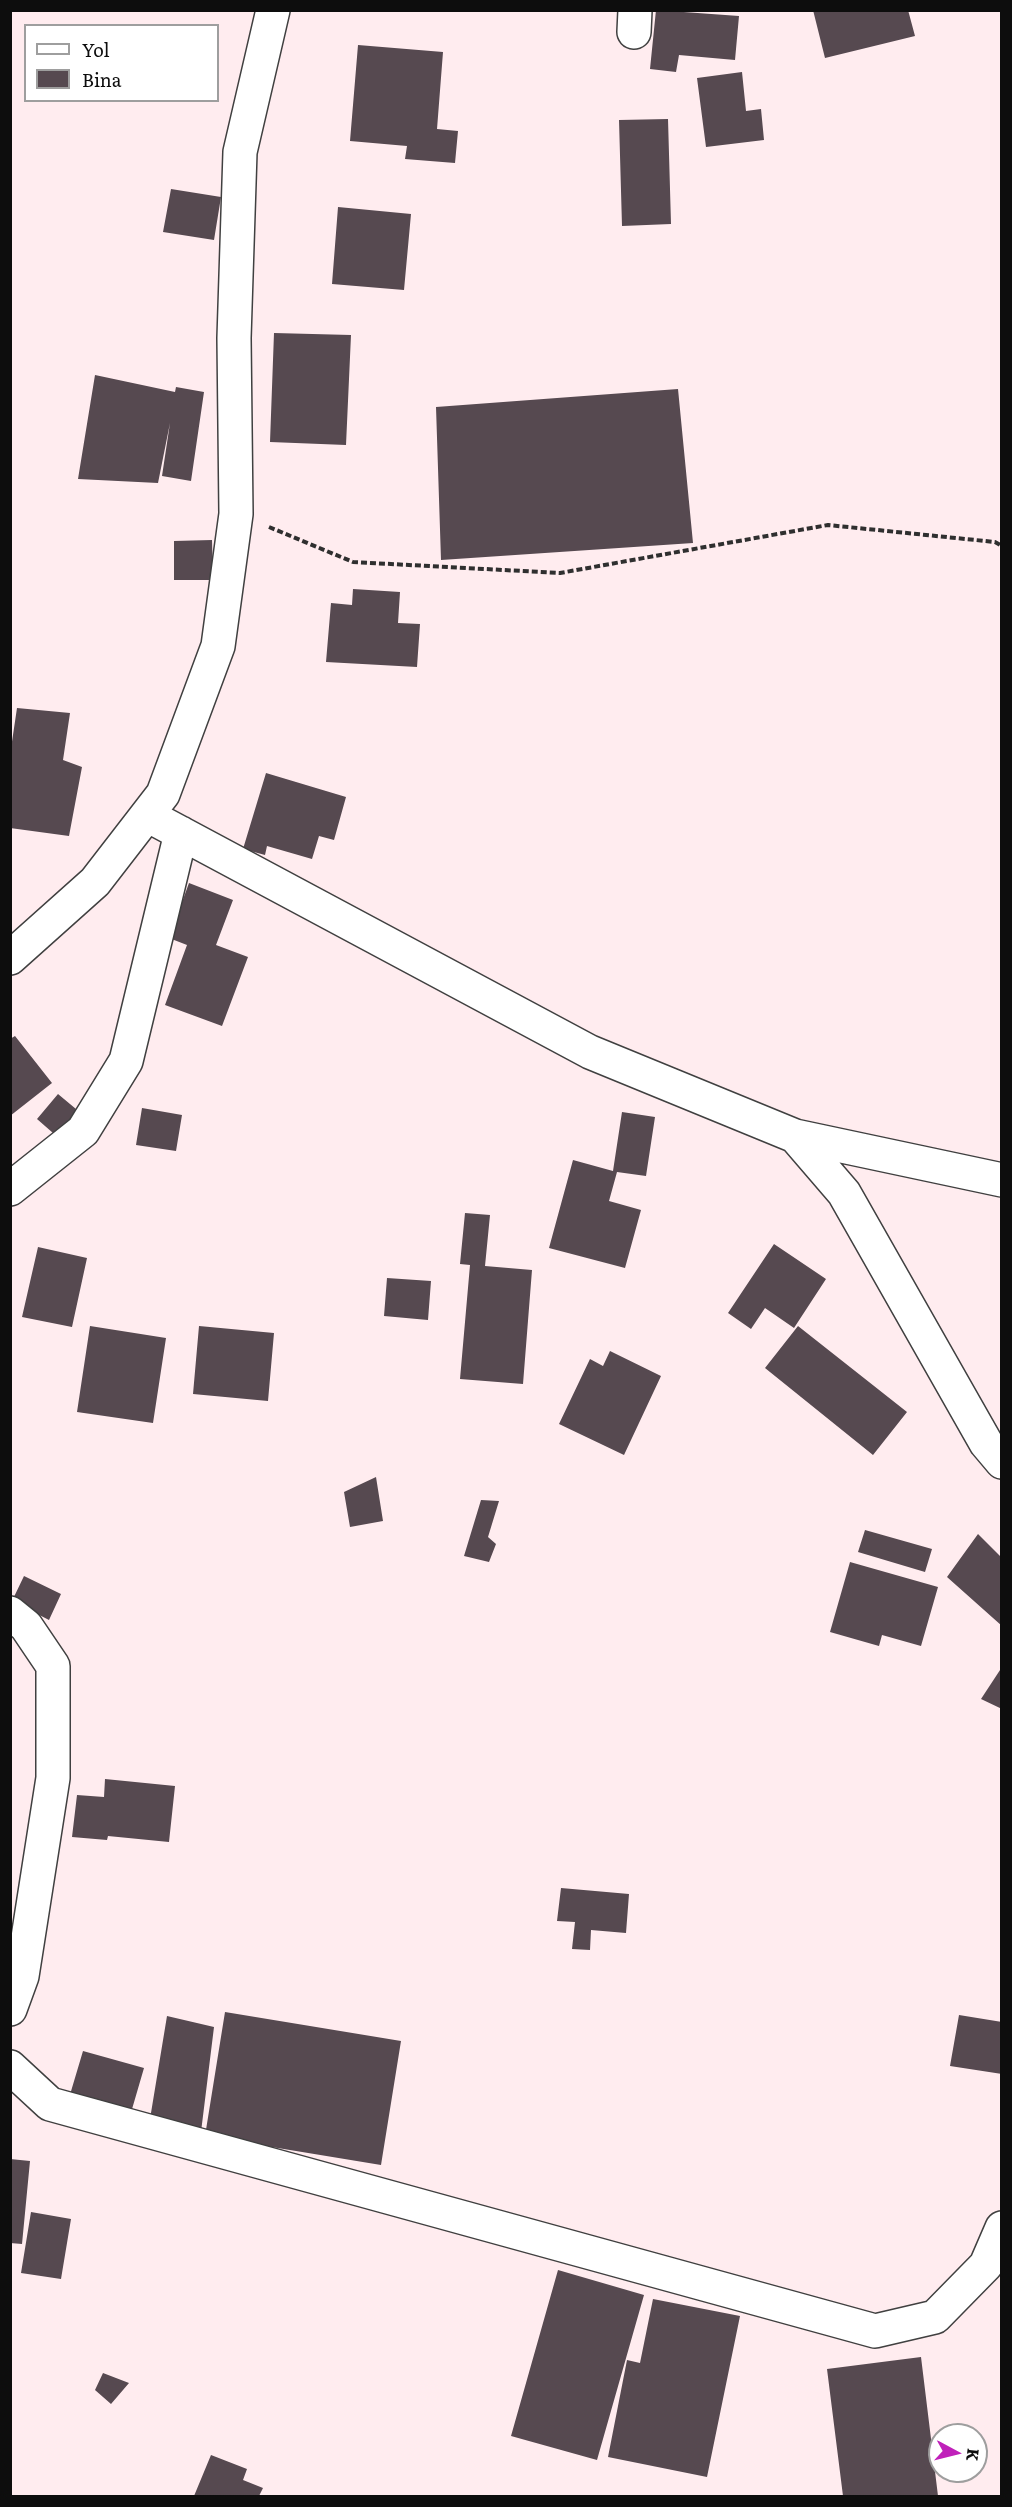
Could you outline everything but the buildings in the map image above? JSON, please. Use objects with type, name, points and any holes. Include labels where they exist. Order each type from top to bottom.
[{"type":"street","points":[[10,958],[95,882],[163,794],[218,646],[236,514],[234,338],[240,152],[273,10]]},
{"type":"street","points":[[147,815],[590,1052],[795,1136],[1002,1180]]},
{"type":"street","points":[[10,1189],[82,1131],[126,1060],[182,833]]},
{"type":"street","points":[[795,1136],[844,1192],[986,1443],[1002,1462]]},
{"type":"street","points":[[10,1613],[26,1626],[53,1666],[52,1778],[22,1976],[10,2009]]},
{"type":"street","points":[[10,2067],[50,2104],[875,2331],[935,2317],[987,2265],[1002,2228]]},
{"type":"path","points":[[236,514],[353,562],[560,573],[828,525],[995,542],[1002,546]]}]
